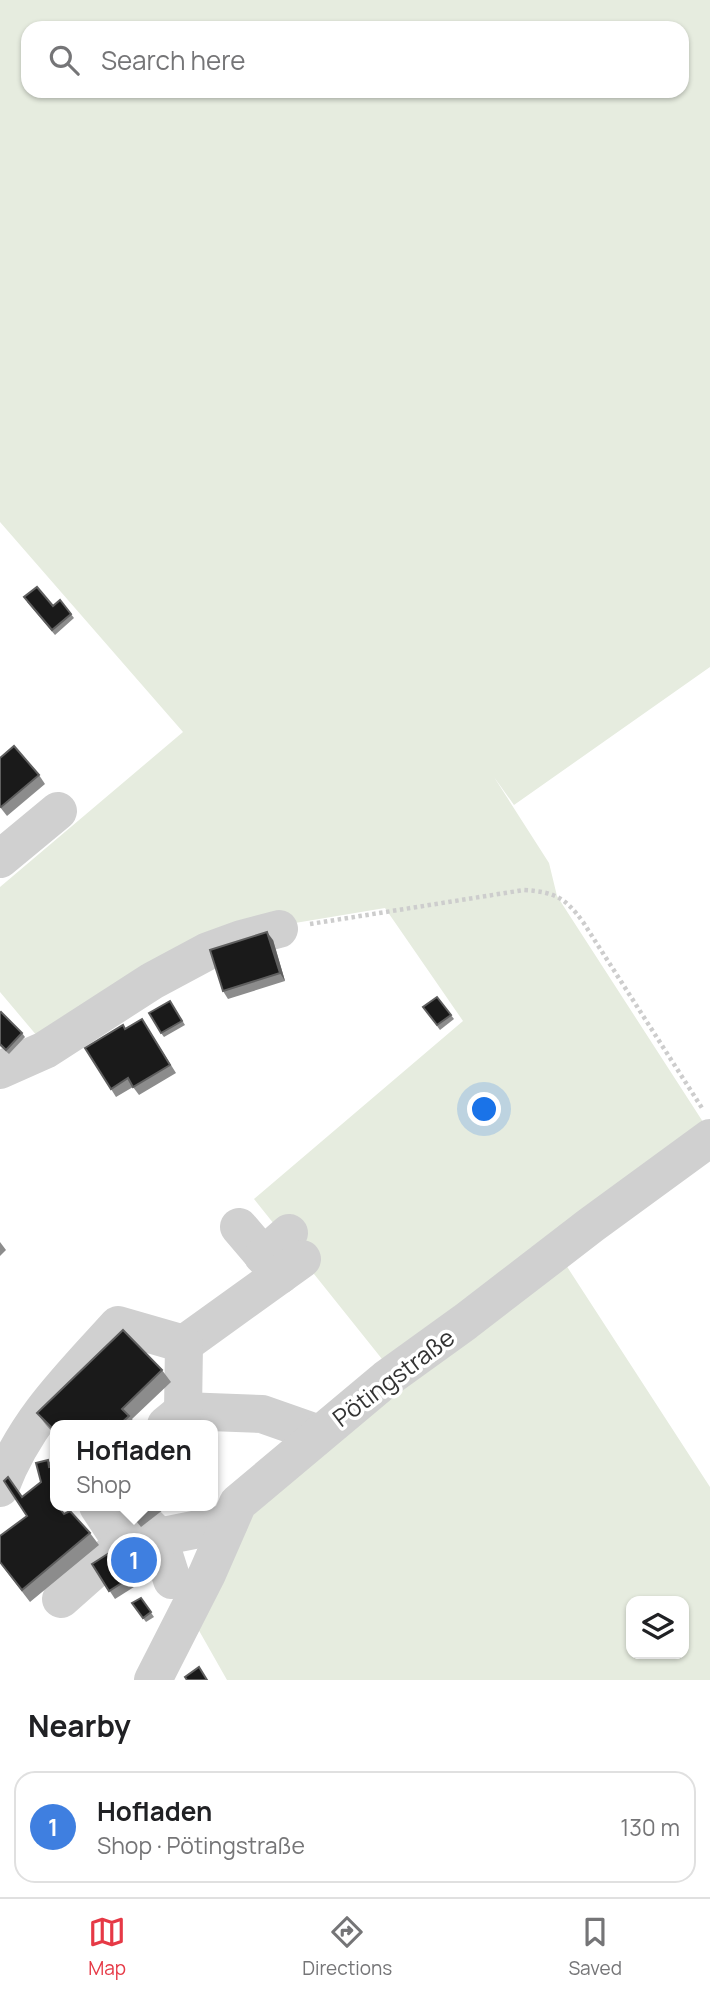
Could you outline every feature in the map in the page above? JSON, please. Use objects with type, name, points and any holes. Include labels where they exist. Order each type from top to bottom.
[{"type":"street","points":[[0,859],[58,811]]},
{"type":"street","points":[[0,1070],[45,1050],[152,981],[208,951],[279,929]]},
{"type":"street","name":"Pötingstraße","points":[[153,1680],[184,1622],[238,1503],[386,1379],[591,1225],[706,1124]]},
{"type":"street","points":[[275,1250],[184,1344],[174,1418],[262,1414],[319,1434]]},
{"type":"street","points":[[5,1463],[44,1407],[118,1325],[184,1344]]},
{"type":"street","points":[[5,1463],[50,1463]]},
{"type":"street","points":[[110,1511],[154,1529],[229,1523]]},
{"type":"street","points":[[154,1529],[172,1580]]},
{"type":"street","points":[[61,1600],[154,1529]]},
{"type":"path","points":[[279,929],[524,890],[543,891],[556,896],[570,904],[583,922],[706,1124]]},
{"type":"shaded area","points":[[0,0],[710,0],[710,667],[514,805],[494,777],[549,863],[557,896],[705,1125],[386,1364],[254,1199],[463,1021],[385,908],[277,926],[43,1043],[0,992],[0,887],[183,732],[0,522]]},
{"type":"shaded area","points":[[564,1262],[710,1487],[710,1680],[227,1680],[193,1620],[261,1496]]},
{"type":"building","points":[[37,587],[53,606],[60,600],[71,614],[52,630],[24,597]]},
{"type":"building","points":[[14,746],[39,775],[1,807],[0,758]]},
{"type":"building","points":[[267,932],[280,973],[223,991],[210,950]]},
{"type":"building","points":[[437,997],[451,1015],[437,1025],[423,1007]]},
{"type":"building","points":[[170,1001],[182,1021],[161,1033],[149,1013]]},
{"type":"building","points":[[1,1012],[22,1033],[6,1050],[0,1044]]},
{"type":"building","points":[[142,1019],[170,1065],[133,1087],[128,1078],[111,1089],[85,1048],[123,1025],[125,1029]]},
{"type":"building","points":[[123,1330],[162,1370],[122,1409],[129,1416],[125,1420],[50,1420],[50,1426],[37,1413]]},
{"type":"building","points":[[48,1460],[50,1467],[50,1511],[62,1511],[64,1514],[70,1511],[90,1533],[22,1590],[0,1562],[0,1536],[27,1516],[4,1481],[8,1477],[22,1497],[41,1482],[36,1463]]},
{"type":"building","points":[[133,1538],[150,1565],[109,1591],[92,1564]]},
{"type":"building","points":[[141,1598],[151,1612],[143,1618],[132,1603]]},
{"type":"building","points":[[199,1667],[207,1680],[187,1680],[185,1677]]},
{"type":"place","name":"Hofladen","points":[[134,1560]]}]
